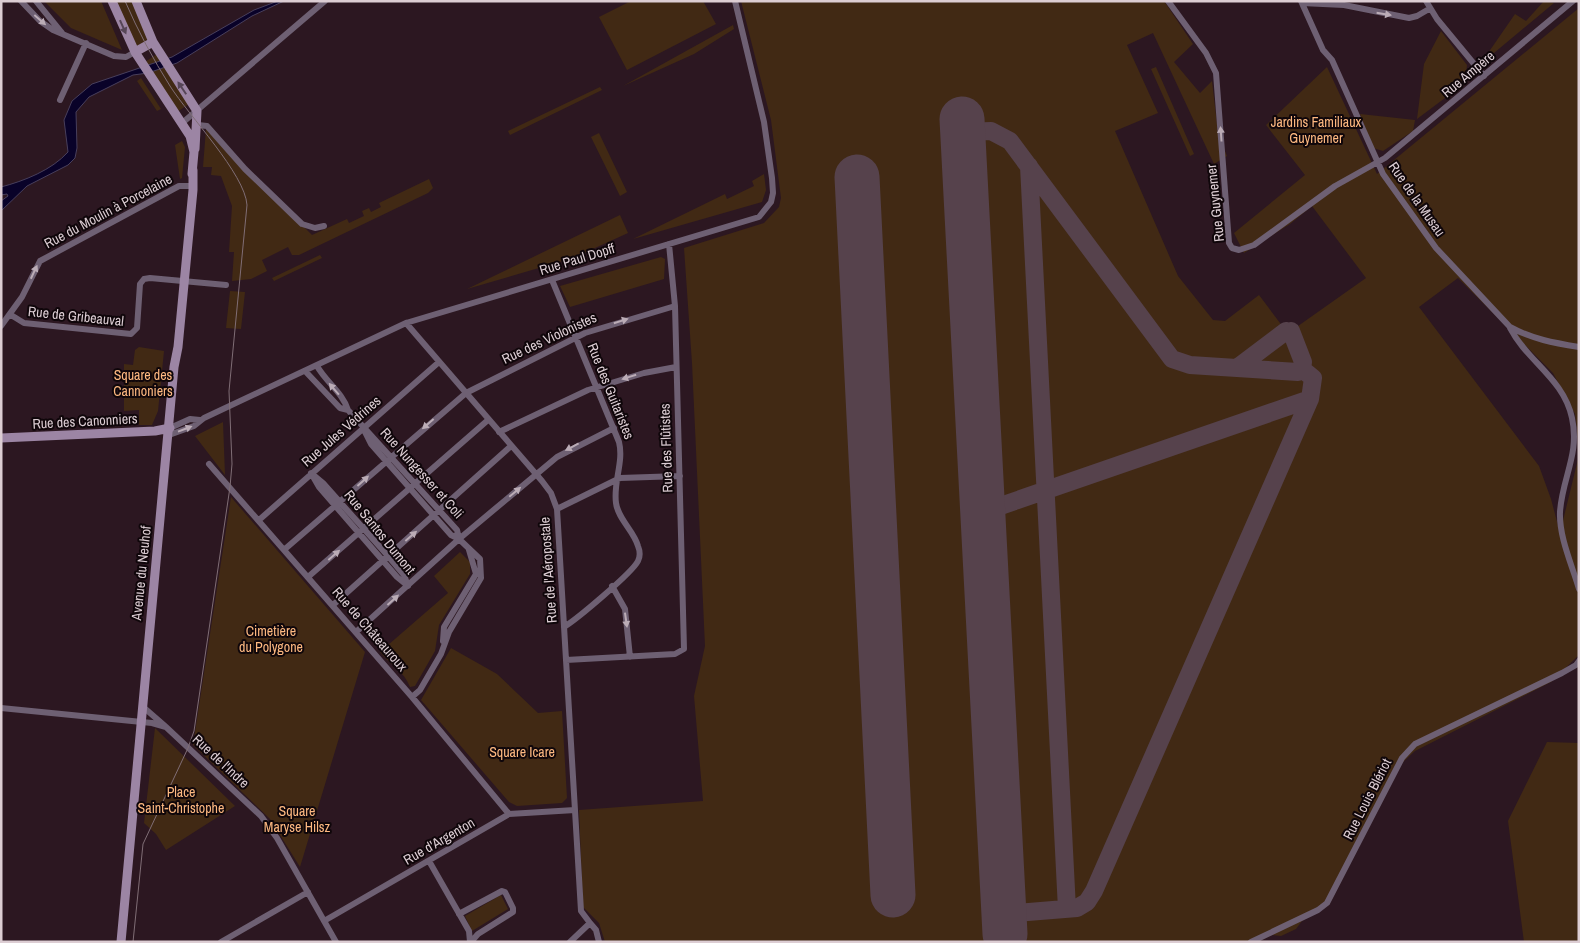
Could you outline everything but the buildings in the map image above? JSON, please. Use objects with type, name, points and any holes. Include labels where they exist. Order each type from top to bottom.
[{"type":"street","points":[[21,1],[40,21],[53,30],[62,32],[114,56],[126,57],[153,42]]},
{"type":"street","points":[[36,1],[62,32]]},
{"type":"street","name":"Avenue du Neuhof","points":[[112,1],[135,52],[190,136],[194,152]]},
{"type":"street","name":"Avenue du Neuhof","points":[[136,1],[142,20],[153,42],[197,111],[198,125],[190,186],[191,206]]},
{"type":"street","points":[[181,124],[325,1]]},
{"type":"street","name":"Rue Paul Dopff","points":[[169,432],[194,426],[200,420],[306,372],[406,323],[759,216],[771,202],[773,193],[772,178],[764,122],[735,1]]},
{"type":"street","name":"Rue Guynemer","points":[[1168,1],[1206,54],[1216,73],[1229,243],[1236,249],[1244,250],[1263,240],[1335,186],[1353,174],[1376,164]]},
{"type":"street","points":[[1426,1],[1429,9],[1484,76]]},
{"type":"street","name":"Rue Ampère","points":[[1376,164],[1573,1]]},
{"type":"street","points":[[1302,2],[1361,8],[1409,18],[1429,9]]},
{"type":"street","name":"Rue de la Musau","points":[[1302,2],[1323,50],[1332,60],[1376,164],[1436,248],[1510,327],[1548,342],[1579,347]]},
{"type":"street","points":[[60,100],[86,43]]},
{"type":"street","points":[[198,125],[207,126],[245,169],[302,224],[318,228],[324,226]]},
{"type":"street","name":"Avenue du Neuhof","points":[[121,942],[142,706],[194,178],[193,170]]},
{"type":"street","name":"Rue du Moulin à Porcelaine","points":[[1,326],[10,315],[40,261],[179,186],[190,186]]},
{"type":"street","name":"Rue des Flûtistes","points":[[630,656],[675,654],[684,651],[685,642],[675,306],[669,244]]},
{"type":"street","name":"Rue de Gribeauval","points":[[10,315],[24,323],[131,334],[136,328],[140,284],[144,279],[226,285]]},
{"type":"street","name":"Rue des Guitaristes","points":[[552,280],[614,428],[621,452],[616,479],[617,509],[637,542],[640,553],[634,566],[578,619],[564,628]]},
{"type":"street","name":"Rue des Violonistes","points":[[285,549],[388,458],[466,393],[576,338],[605,326],[675,306]]},
{"type":"street","name":"Rue de l'Aéropostale","points":[[406,323],[536,474],[551,493],[557,509],[581,911],[596,930],[599,942]]},
{"type":"street","points":[[1510,327],[1514,335],[1548,372],[1563,395],[1572,417],[1575,438],[1573,460],[1560,510],[1561,526],[1579,589]]},
{"type":"street","name":"Rue Jules Védrines","points":[[259,520],[440,362]]},
{"type":"street","name":"Rue Nungesser et Coli","points":[[317,366],[345,403],[348,410],[363,428],[374,437],[388,458],[437,514],[457,530],[459,539],[469,550],[476,574],[444,627],[441,654],[420,690],[412,697]]},
{"type":"street","points":[[499,432],[597,387],[644,373],[676,367]]},
{"type":"street","name":"Rue Nungesser et Coli","points":[[306,372],[340,408],[348,410]]},
{"type":"street","points":[[308,577],[488,420]]},
{"type":"street","points":[[356,632],[459,539],[561,453],[614,428]]},
{"type":"street","name":"Rue des Canonniers","points":[[1,438],[169,432]]},
{"type":"street","name":"Rue des Canonniers","points":[[1,444],[169,432]]},
{"type":"street","points":[[333,604],[512,446]]},
{"type":"street","name":"Rue de Châteauroux","points":[[209,464],[333,604],[509,814]]},
{"type":"street","name":"Rue Santos Dumont","points":[[311,473],[319,487],[337,504],[408,586]]},
{"type":"street","points":[[557,509],[616,479],[631,476],[680,476]]},
{"type":"street","points":[[566,660],[630,656],[625,609],[612,586]]},
{"type":"street","name":"Rue Louis Blériot","points":[[1251,942],[1318,910],[1327,903],[1402,758],[1415,744],[1562,673],[1579,661]]},
{"type":"street","name":"Rue de l'Indre","points":[[142,706],[153,714],[261,816],[308,892],[336,942]]},
{"type":"street","points":[[1,708],[141,722],[166,727]]},
{"type":"street","name":"Rue d'Argenton","points":[[324,922],[509,814],[575,810]]},
{"type":"street","points":[[429,861],[469,931],[470,942]]},
{"type":"street","points":[[459,914],[502,891],[505,892],[514,908],[513,912],[478,934],[470,942]]},
{"type":"street","points":[[225,941],[308,892]]},
{"type":"street","points":[[570,942],[590,923]]},
{"type":"green space","points":[[44,1],[101,1],[122,50],[71,28]]},
{"type":"green space","points":[[115,1],[133,1],[148,38],[146,41],[136,47]]},
{"type":"green space","points":[[631,1],[703,1],[716,24],[627,70],[599,17]]},
{"type":"green space","name":"Jardins Familiaux Guynemer","points":[[741,1],[1164,1],[1193,44],[1174,62],[1200,93],[1212,81],[1218,133],[1227,156],[1214,164],[1153,33],[1127,45],[1158,113],[1115,131],[1178,276],[1213,320],[1225,321],[1259,295],[1286,331],[1291,331],[1366,278],[1312,206],[1290,224],[1244,253],[1234,233],[1305,175],[1266,125],[1327,67],[1377,174],[1579,8],[1579,446],[1575,414],[1553,373],[1458,278],[1419,307],[1539,466],[1551,499],[1560,533],[1579,455],[1579,655],[1551,682],[1415,751],[1402,763],[1329,905],[1302,921],[1296,929],[1281,936],[1272,935],[1258,942],[605,942],[599,923],[583,907],[579,810],[703,801],[694,696],[705,646],[692,363],[684,248],[764,223],[779,207],[781,198],[771,120]]},
{"type":"green space","points":[[1544,1],[1554,3],[1488,58],[1486,56],[1515,14],[1526,21]]},
{"type":"green space","points":[[733,25],[734,29],[694,54],[623,86]]},
{"type":"green space","points":[[1441,31],[1467,65],[1465,83],[1417,119],[1424,64]]},
{"type":"green space","points":[[157,54],[189,104],[177,112],[145,62]]},
{"type":"green space","points":[[1156,67],[1194,154],[1190,156],[1151,69]]},
{"type":"green space","points":[[141,78],[161,109],[157,111],[137,81]]},
{"type":"green space","points":[[600,87],[602,90],[510,135],[508,131]]},
{"type":"green space","points":[[1360,114],[1415,120],[1413,131],[1383,151],[1373,148]]},
{"type":"green space","points":[[206,129],[312,235],[347,219],[349,223],[364,216],[362,211],[369,208],[371,212],[381,207],[379,203],[429,179],[433,188],[428,193],[299,255],[292,255],[288,247],[262,260],[267,271],[251,279],[232,281],[234,252],[229,252],[232,206],[221,176],[211,175],[212,167],[203,167]]},
{"type":"green space","points":[[599,133],[627,192],[620,196],[591,137]]},
{"type":"green space","points":[[182,141],[185,147],[182,178],[180,179],[175,145]]},
{"type":"green space","points":[[764,174],[766,190],[762,202],[633,239],[725,194],[727,199],[754,186],[752,181]]},
{"type":"green space","points":[[620,215],[628,233],[573,258],[467,289]]},
{"type":"green space","points":[[320,255],[322,258],[274,281],[272,278]]},
{"type":"green space","points":[[661,257],[665,259],[664,279],[570,307],[560,286]]},
{"type":"green space","points":[[230,291],[245,292],[241,329],[226,328]]},
{"type":"green space","name":"Square des Cannoniers","points":[[139,347],[164,351],[158,411],[152,425],[139,425],[139,410],[124,411],[124,364],[133,365],[135,350]]},
{"type":"green space","points":[[223,422],[225,475],[195,436]]},
{"type":"green space","name":"Cimetière du Polygone","points":[[231,497],[365,652],[300,867],[270,819],[193,745]]},
{"type":"green space","points":[[460,552],[470,562],[470,574],[439,625],[435,651],[415,686],[410,687],[401,672],[380,652],[448,593],[434,576]]},
{"type":"green space","name":"Square Icare","points":[[451,648],[497,674],[538,713],[562,711],[567,798],[562,803],[517,806],[509,802],[421,700]]},
{"type":"green space","name":"Place Saint-Christophe","points":[[155,728],[235,806],[166,850],[156,834],[144,823]]},
{"type":"green space","points":[[1547,742],[1579,743],[1579,942],[1524,942],[1508,821]]},
{"type":"green space","points":[[501,895],[508,909],[472,931],[465,916]]},
{"type":"shaded area","points":[[278,1],[284,1],[252,16],[177,63],[148,73],[133,75],[89,97],[76,112],[77,148],[75,158],[68,165],[27,186],[1,211],[1,201],[8,196],[7,194],[1,195],[1,187],[37,174],[54,164],[68,152],[64,120],[72,101],[92,84],[172,57],[254,10]]},
{"type":"taxiway","points":[[963,132],[991,131],[1010,141],[1172,359],[1190,365],[1298,372],[1302,369],[1303,362],[1291,331]]},
{"type":"taxiway","points":[[1029,166],[1067,909]]},
{"type":"taxiway","points":[[1237,368],[1286,331]]},
{"type":"taxiway","points":[[1004,914],[1077,908],[1087,902],[1094,891],[1310,399],[1313,378],[1302,369]]},
{"type":"taxiway","points":[[983,512],[1310,399]]},
{"type":"runway","points":[[962,119],[1005,934]]},
{"type":"runway","points":[[857,177],[893,895]]},
{"type":"tram line","points":[[125,1],[146,45],[170,86],[215,145],[237,178],[244,192],[247,205],[229,391],[232,464],[230,487],[194,731],[188,748],[143,844],[133,942]]},
{"type":"park label","name":"Square Maryse Hilsz","points":[[297,820]]}]
